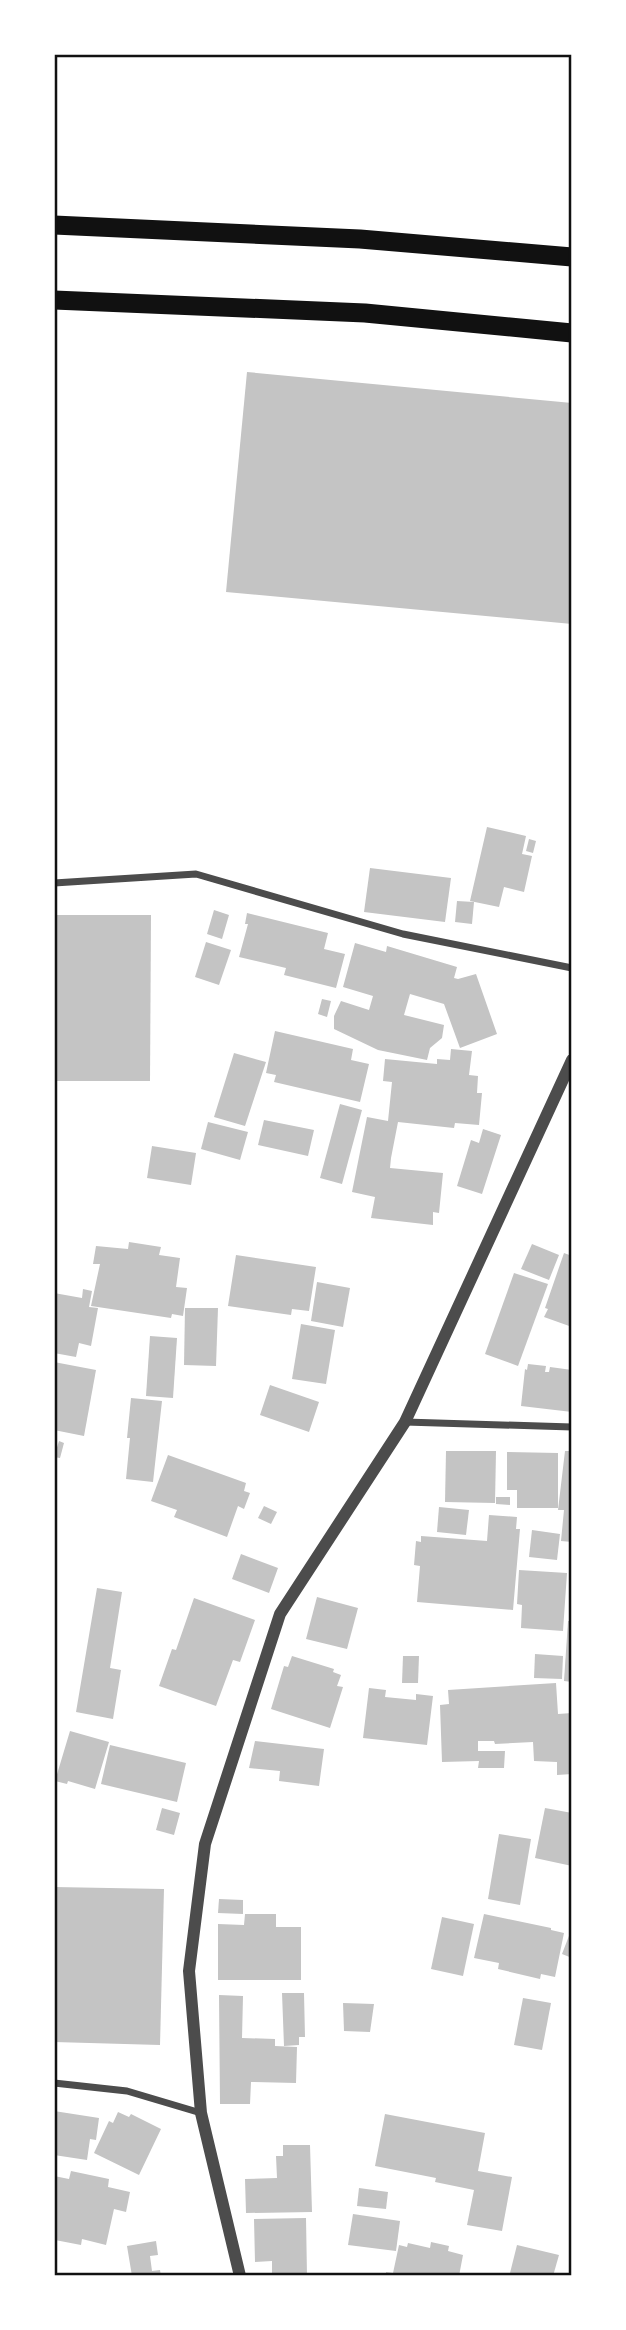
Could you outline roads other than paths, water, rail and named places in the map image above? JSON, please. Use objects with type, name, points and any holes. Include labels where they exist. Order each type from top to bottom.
[{"type":"highway","points":[[54,225],[360,239],[572,257]]},
{"type":"highway","points":[[54,300],[365,313],[572,333]]},
{"type":"street","points":[[54,883],[196,874],[403,934],[572,968]]},
{"type":"street","points":[[240,2276],[201,2113],[189,1971],[205,1844],[280,1614],[405,1422],[572,1060]]},
{"type":"street","points":[[405,1422],[572,1427]]},
{"type":"street","points":[[54,2083],[127,2091],[201,2113]]}]
